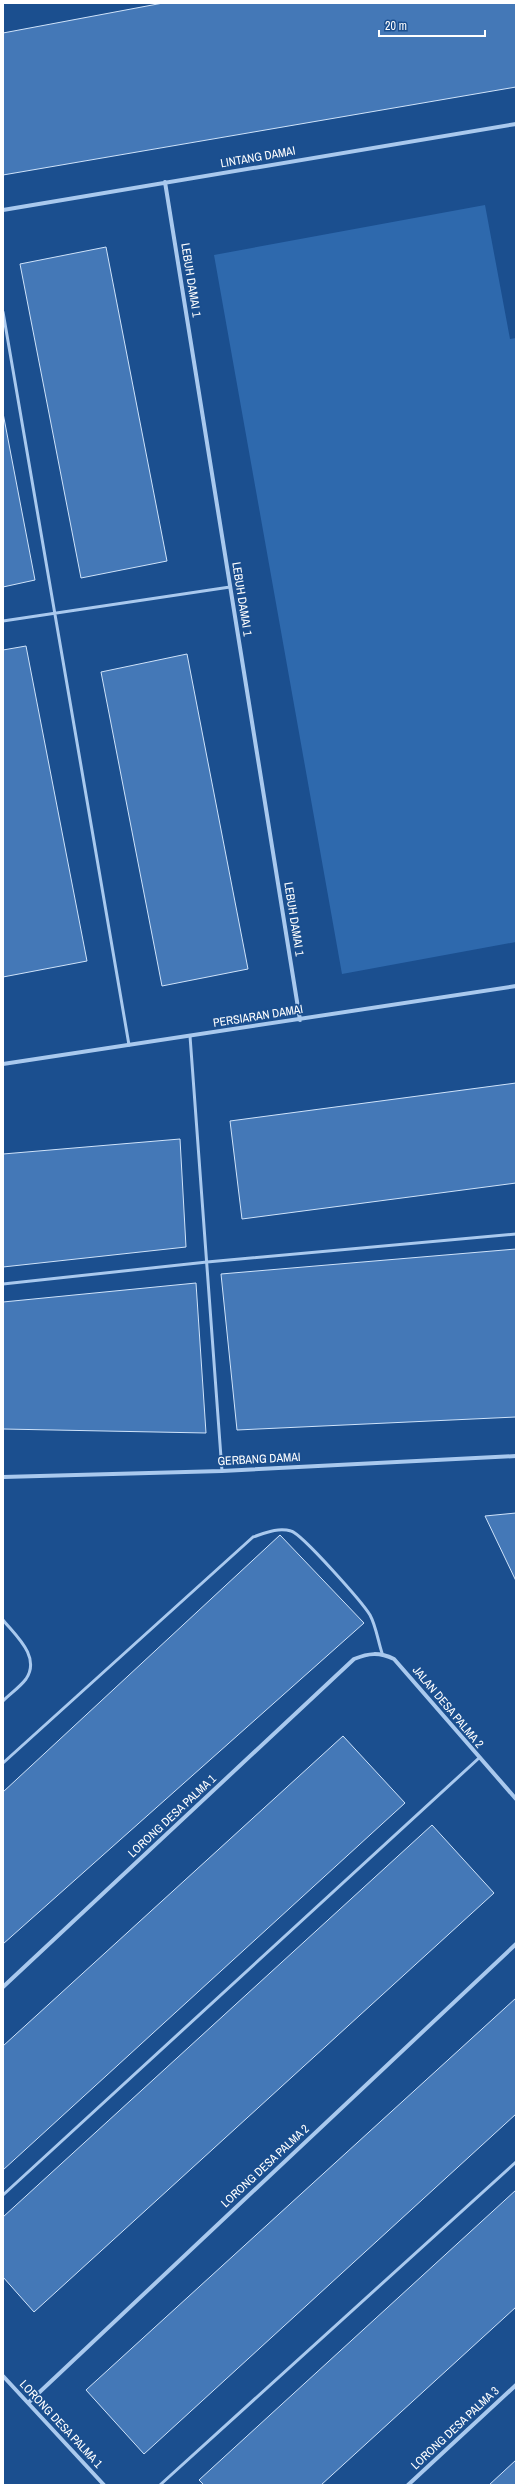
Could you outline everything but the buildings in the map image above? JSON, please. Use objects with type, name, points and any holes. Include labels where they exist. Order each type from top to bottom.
[{"type":"street","name":"LINTANG DAMAI","points":[[3,210],[516,124]]},
{"type":"street","name":"LEBUH DAMAI 1","points":[[165,182],[300,1020]]},
{"type":"street","name":"PERSIARAN DAMAI","points":[[3,1064],[516,986]]},
{"type":"street","name":"GERBANG DAMAI","points":[[3,1476],[222,1471],[516,1456]]},
{"type":"street","name":"LORONG DESA PALMA 1","points":[[3,1987],[354,1659],[367,1654],[382,1653]]},
{"type":"street","name":"JALAN DESA PALMA 2","points":[[382,1653],[394,1659],[516,1799]]},
{"type":"street","name":"LORONG DESA PALMA 2","points":[[28,2403],[516,1944]]},
{"type":"street","name":"LORONG DESA PALMA 1","points":[[3,2376],[104,2485]]},
{"type":"street","name":"LORONG DESA PALMA 3","points":[[408,2485],[516,2385]]},
{"type":"lane","points":[[3,312],[129,1045]]},
{"type":"lane","points":[[3,621],[230,587]]},
{"type":"lane","points":[[190,1036],[222,1471]]},
{"type":"lane","points":[[3,1284],[207,1262],[516,1234]]},
{"type":"lane","points":[[3,1763],[252,1537],[273,1530],[292,1531],[306,1542],[370,1616],[382,1653]]},
{"type":"lane","points":[[3,1620],[29,1654],[31,1666],[26,1679],[3,1701]]},
{"type":"lane","points":[[3,2195],[479,1758]]},
{"type":"lane","points":[[160,2485],[516,2162]]},
{"type":"shaded area","points":[[485,205],[510,339],[516,338],[516,942],[342,974],[214,255]]}]
